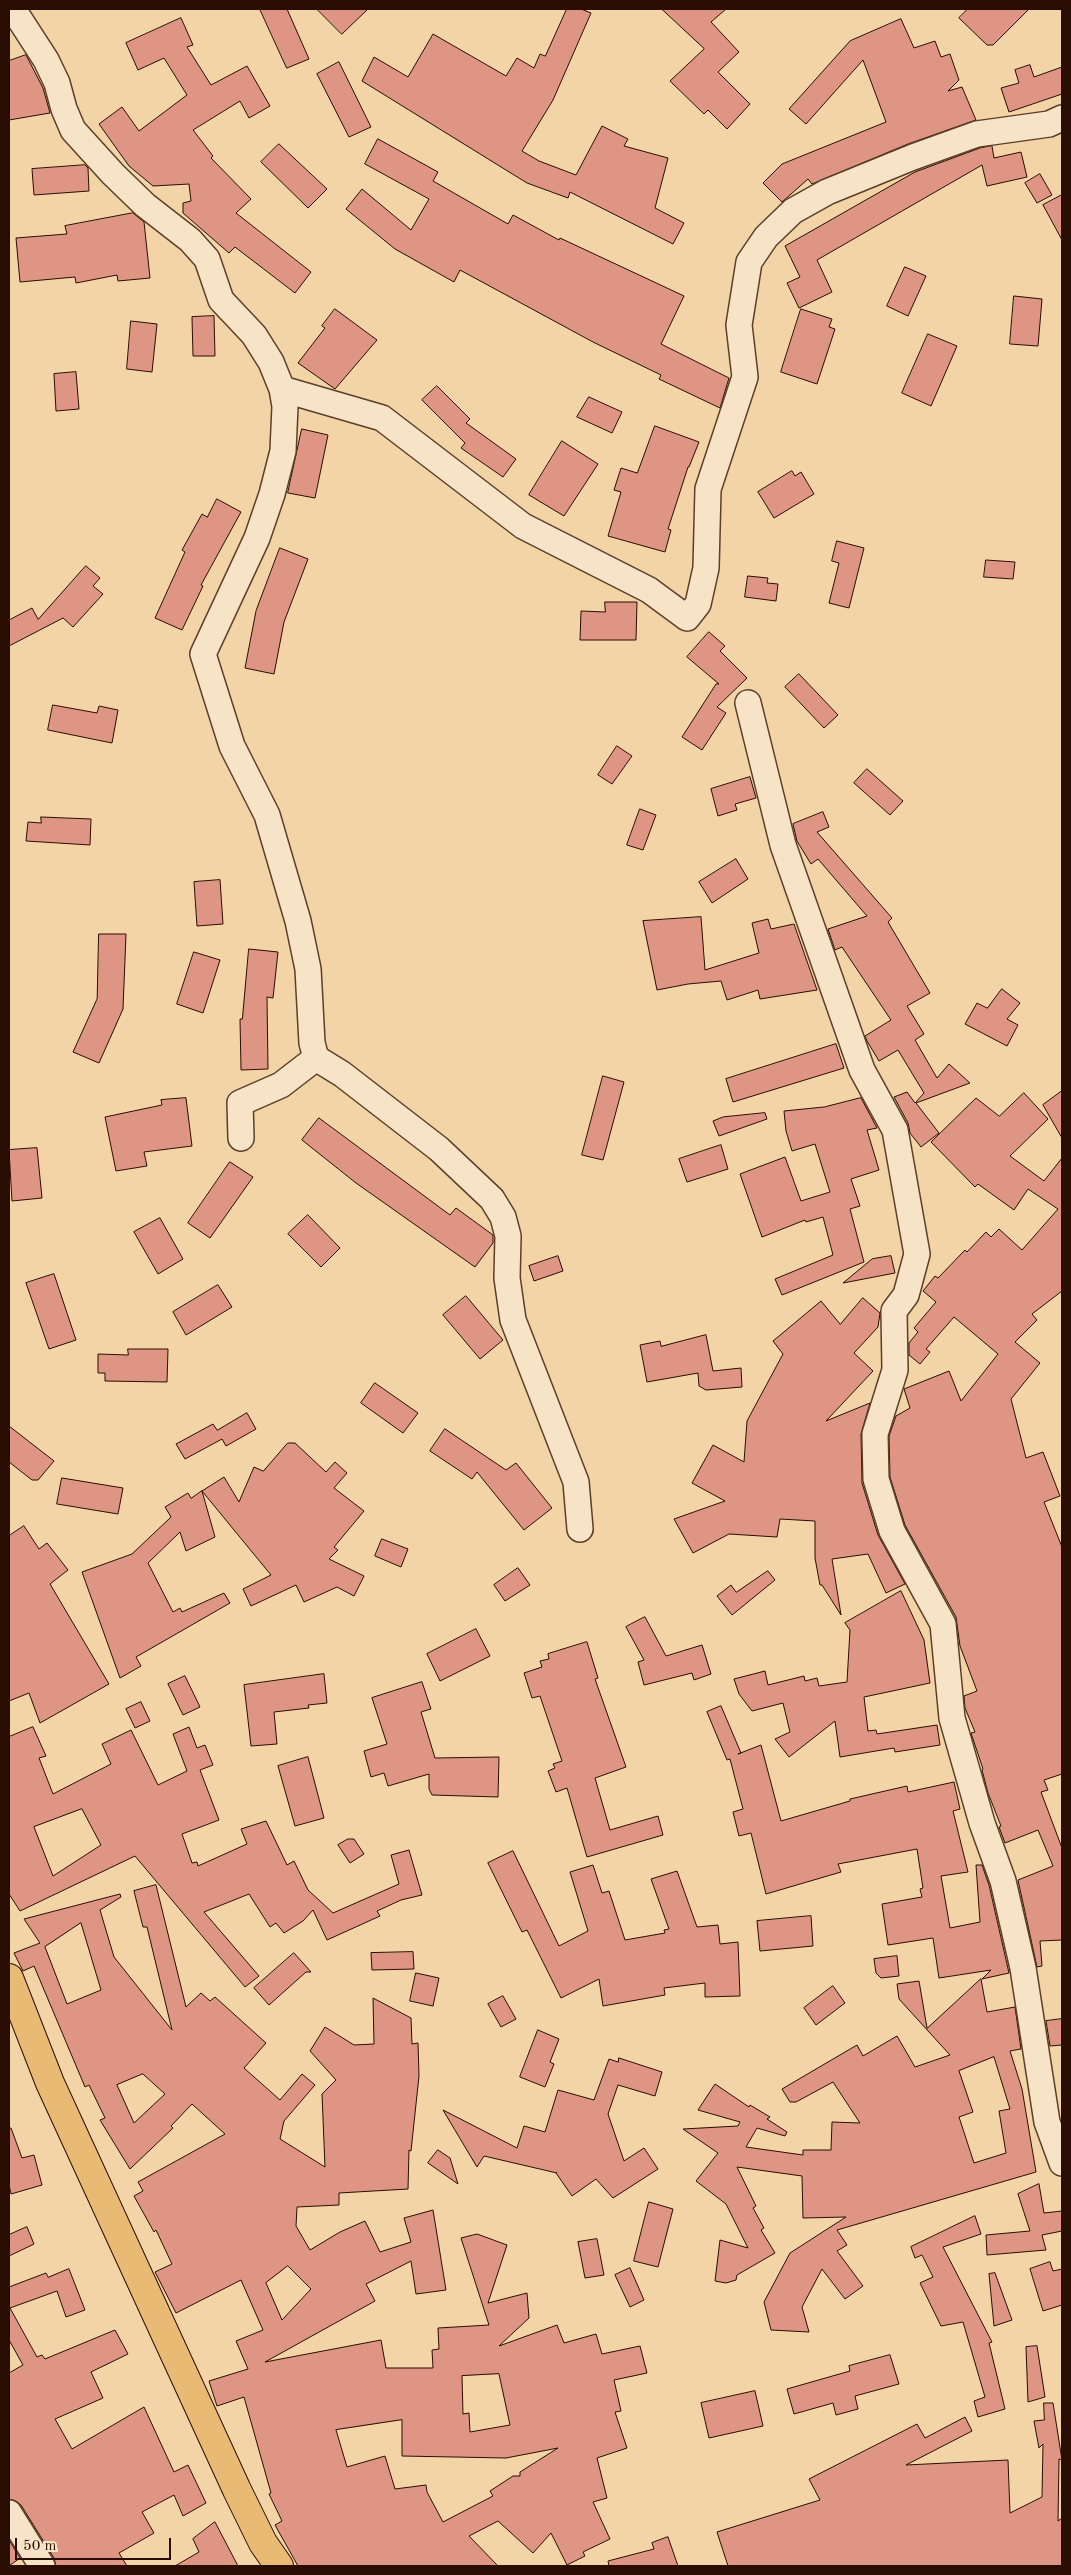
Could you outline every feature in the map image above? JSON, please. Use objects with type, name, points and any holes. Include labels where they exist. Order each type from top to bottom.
[{"type":"main road","points":[[12,1995],[50,2083],[237,2490],[264,2543],[279,2566]]},
{"type":"street","points":[[13,9],[46,60],[57,82],[64,109],[73,130],[112,174],[145,205],[190,240],[207,259],[221,300],[254,335],[271,362],[282,390],[285,406],[283,451],[272,494],[257,538],[203,654],[232,746],[267,815],[298,921],[308,969],[312,1043],[316,1058],[342,1074],[439,1149],[492,1199],[503,1217],[508,1236],[507,1278],[513,1320],[576,1482],[580,1529]]},
{"type":"street","points":[[282,390],[382,418],[524,526],[649,590],[687,618],[698,604],[706,568],[708,489],[745,377],[739,324],[750,262],[766,237],[793,211],[827,192],[913,157],[977,134],[1049,124],[1062,118]]},
{"type":"street","points":[[748,703],[783,845],[862,1070],[895,1130],[917,1254],[906,1295],[894,1311],[895,1370],[875,1434],[876,1480],[892,1530],[942,1624],[952,1718],[982,1823],[1004,1880],[1023,1968],[1047,2122],[1062,2163]]},
{"type":"street","points":[[241,1138],[240,1103],[281,1085],[316,1058]]},
{"type":"street","points":[[9,2513],[42,2566]]},
{"type":"building","points":[[260,9],[287,9],[309,59],[287,68]]},
{"type":"building","points":[[317,9],[368,9],[342,34]]},
{"type":"building","points":[[567,9],[581,9],[591,13],[553,100],[522,151],[539,161],[576,175],[602,126],[628,139],[624,146],[668,158],[655,208],[684,223],[673,244],[570,192],[568,198],[527,183],[362,81],[374,57],[408,77],[433,34],[506,76],[517,58],[534,68],[540,54],[545,56]]},
{"type":"building","points":[[662,9],[726,9],[711,22],[739,52],[718,72],[750,104],[727,129],[708,110],[704,114],[670,81],[704,49]]},
{"type":"building","points":[[968,9],[1029,9],[993,45],[987,45],[959,18]]},
{"type":"building","points":[[181,18],[193,45],[187,47],[211,85],[247,66],[270,106],[249,118],[240,101],[193,130],[213,156],[211,158],[251,199],[236,213],[311,272],[295,293],[235,247],[229,253],[183,213],[183,203],[191,201],[189,184],[153,186],[129,166],[99,124],[122,107],[139,131],[187,95],[164,58],[138,70],[126,43]]},
{"type":"building","points":[[901,19],[914,48],[935,41],[941,57],[950,54],[959,80],[948,91],[962,87],[976,120],[908,144],[812,184],[808,179],[782,202],[763,183],[782,164],[886,122],[863,60],[806,124],[789,109],[850,41]]},
{"type":"building","points":[[26,55],[43,88],[50,113],[9,120],[9,61]]},
{"type":"building","points":[[339,62],[371,127],[349,137],[317,74]]},
{"type":"building","points":[[1030,65],[1034,77],[1062,67],[1062,94],[1009,112],[1001,88],[1019,83],[1015,70]]},
{"type":"building","points":[[378,139],[438,172],[433,181],[508,224],[513,215],[559,240],[560,238],[684,296],[661,344],[729,378],[720,408],[659,379],[661,375],[593,342],[460,270],[454,282],[395,249],[346,209],[362,189],[411,230],[429,199],[365,164]]},
{"type":"building","points":[[279,144],[327,189],[308,208],[261,162]]},
{"type":"building","points":[[992,146],[994,158],[1021,152],[1027,177],[987,186],[982,165],[817,260],[832,292],[799,308],[787,283],[800,277],[785,246],[915,172],[980,148]]},
{"type":"building","points":[[85,165],[88,168],[89,191],[34,195],[32,169]]},
{"type":"building","points":[[1040,174],[1052,195],[1037,203],[1025,183]]},
{"type":"building","points":[[1062,195],[1062,240],[1043,205]]},
{"type":"building","points":[[133,213],[144,222],[150,278],[118,281],[117,275],[76,283],[75,277],[20,282],[16,238],[67,234],[65,226]]},
{"type":"building","points":[[905,267],[926,276],[908,316],[887,306]]},
{"type":"building","points":[[1014,296],[1042,299],[1038,346],[1010,344]]},
{"type":"building","points":[[335,309],[377,340],[335,389],[298,363],[325,328],[322,326]]},
{"type":"building","points":[[801,309],[832,319],[829,327],[835,329],[817,384],[781,372]]},
{"type":"building","points":[[214,316],[215,356],[193,356],[192,317]]},
{"type":"building","points":[[131,321],[157,324],[152,372],[127,369]]},
{"type":"building","points":[[928,334],[957,346],[931,406],[902,393]]},
{"type":"building","points":[[76,372],[79,409],[56,411],[54,374]]},
{"type":"building","points":[[437,386],[470,419],[466,423],[516,459],[503,477],[461,448],[465,443],[422,400]]},
{"type":"building","points":[[589,397],[622,412],[612,433],[577,417]]},
{"type":"building","points":[[655,426],[699,442],[688,467],[668,529],[671,530],[665,552],[608,536],[621,492],[614,490],[621,468],[637,473]]},
{"type":"building","points":[[302,429],[328,435],[315,498],[288,493]]},
{"type":"building","points":[[562,441],[598,464],[564,516],[529,495]]},
{"type":"building","points":[[792,471],[795,476],[801,472],[814,494],[774,518],[758,492]]},
{"type":"building","points":[[217,499],[241,512],[201,585],[203,586],[182,630],[155,618],[185,552],[182,550],[202,514],[207,517]]},
{"type":"building","points":[[837,541],[864,548],[849,608],[829,603],[839,563],[832,561]]},
{"type":"building","points":[[280,548],[308,559],[284,622],[274,674],[245,668],[256,611]]},
{"type":"building","points":[[986,560],[1015,562],[1013,579],[984,577]]},
{"type":"building","points":[[86,566],[100,578],[93,586],[103,594],[73,627],[63,618],[9,646],[9,620],[32,608],[38,619]]},
{"type":"building","points":[[748,576],[768,578],[767,583],[778,584],[776,601],[745,597]]},
{"type":"building","points":[[605,602],[637,602],[636,640],[580,640],[581,611],[605,612]]},
{"type":"building","points":[[709,632],[725,646],[720,651],[747,678],[717,707],[726,713],[702,750],[682,737],[716,684],[719,684],[687,657]]},
{"type":"building","points":[[799,674],[838,715],[824,728],[785,687]]},
{"type":"building","points":[[53,705],[97,713],[99,706],[118,710],[112,743],[48,730]]},
{"type":"building","points":[[617,746],[632,756],[612,784],[598,775]]},
{"type":"building","points":[[867,769],[903,801],[890,815],[854,783]]},
{"type":"building","points":[[750,777],[756,798],[735,804],[737,810],[718,816],[711,789]]},
{"type":"building","points":[[640,809],[656,815],[643,850],[627,845]]},
{"type":"building","points":[[823,812],[829,827],[817,832],[892,918],[888,922],[930,993],[907,1006],[924,1034],[915,1040],[937,1078],[949,1064],[970,1083],[916,1103],[939,1133],[921,1147],[910,1133],[908,1123],[894,1097],[907,1092],[915,1103],[924,1093],[898,1050],[879,1061],[867,1041],[865,1036],[891,1020],[842,947],[835,950],[828,929],[867,916],[818,859],[811,864],[797,841],[793,824]]},
{"type":"building","points":[[41,817],[91,819],[90,845],[26,841],[28,822],[41,823]]},
{"type":"building","points":[[736,859],[748,879],[712,903],[699,882]]},
{"type":"building","points":[[220,880],[223,924],[197,926],[194,882]]},
{"type":"building","points":[[701,917],[705,970],[759,953],[752,923],[768,919],[771,929],[794,924],[817,990],[760,999],[758,990],[727,1000],[721,981],[688,984],[657,990],[643,921]]},
{"type":"building","points":[[99,934],[126,934],[123,1009],[99,1063],[73,1052],[97,999]]},
{"type":"building","points":[[249,949],[278,952],[273,998],[267,997],[268,1069],[241,1070],[240,1019],[242,1019]]},
{"type":"building","points":[[194,952],[220,960],[203,1013],[177,1004]]},
{"type":"building","points":[[1002,989],[1020,1003],[1007,1019],[1018,1025],[1007,1046],[965,1024],[977,1003],[987,1008]]},
{"type":"building","points":[[836,1044],[844,1068],[733,1102],[726,1079]]},
{"type":"building","points":[[603,1076],[624,1082],[603,1160],[582,1155]]},
{"type":"building","points":[[1062,1091],[1062,1138],[1043,1105]]},
{"type":"building","points":[[1024,1093],[1048,1119],[1010,1156],[1044,1181],[1062,1158],[1062,1291],[1032,1314],[1037,1320],[1015,1342],[1040,1363],[1011,1399],[1026,1458],[1043,1452],[1060,1496],[1044,1502],[1062,1547],[1062,1774],[1044,1780],[1048,1790],[1041,1792],[1062,1848],[1062,1940],[1040,1941],[1042,1966],[1037,1967],[1018,1880],[1053,1866],[1038,1830],[1005,1843],[971,1733],[975,1732],[965,1708],[964,1696],[977,1691],[960,1646],[956,1617],[905,1525],[890,1477],[889,1436],[896,1416],[910,1408],[904,1389],[949,1371],[961,1401],[998,1354],[954,1317],[926,1349],[930,1352],[920,1364],[909,1355],[909,1343],[918,1332],[914,1328],[936,1302],[923,1291],[935,1276],[938,1278],[965,1250],[967,1252],[986,1232],[991,1237],[999,1229],[1022,1250],[1058,1209],[1028,1189],[1014,1210],[978,1184],[975,1187],[931,1142],[976,1098],[999,1116]]},
{"type":"building","points":[[186,1098],[192,1146],[144,1152],[147,1166],[116,1171],[105,1117],[162,1105],[161,1100]]},
{"type":"building","points":[[861,1098],[877,1128],[867,1130],[879,1170],[851,1179],[860,1206],[850,1209],[864,1262],[782,1295],[775,1279],[833,1255],[823,1217],[806,1222],[805,1220],[762,1237],[740,1174],[785,1157],[801,1201],[830,1192],[815,1144],[792,1151],[786,1131],[784,1111],[824,1107]]},
{"type":"building","points":[[765,1113],[767,1119],[719,1136],[713,1121],[723,1117]]},
{"type":"building","points":[[319,1118],[450,1215],[456,1208],[493,1235],[493,1243],[475,1267],[356,1183],[302,1140]]},
{"type":"building","points":[[721,1145],[728,1169],[687,1182],[679,1159]]},
{"type":"building","points":[[37,1148],[42,1198],[12,1201],[9,1150]]},
{"type":"building","points":[[230,1162],[253,1177],[210,1238],[188,1223]]},
{"type":"building","points":[[308,1215],[340,1248],[321,1267],[288,1234]]},
{"type":"building","points":[[160,1218],[183,1259],[158,1274],[134,1232]]},
{"type":"building","points":[[558,1256],[563,1271],[534,1281],[529,1266]]},
{"type":"building","points":[[891,1256],[895,1273],[843,1283],[872,1259]]},
{"type":"building","points":[[54,1274],[76,1340],[49,1349],[26,1283]]},
{"type":"building","points":[[218,1285],[232,1307],[186,1335],[173,1312]]},
{"type":"building","points":[[466,1296],[503,1340],[480,1359],[443,1315]]},
{"type":"building","points":[[863,1298],[880,1313],[878,1327],[854,1353],[873,1371],[826,1421],[870,1403],[861,1434],[862,1483],[878,1535],[905,1584],[886,1593],[868,1554],[832,1559],[841,1615],[822,1585],[820,1585],[815,1558],[815,1521],[780,1519],[777,1537],[729,1534],[693,1553],[674,1519],[725,1501],[692,1483],[713,1445],[744,1462],[747,1421],[783,1354],[773,1341],[821,1301],[840,1324]]},
{"type":"building","points":[[706,1335],[713,1371],[741,1368],[742,1387],[706,1390],[699,1386],[698,1373],[647,1382],[640,1345],[660,1341],[661,1346]]},
{"type":"building","points":[[128,1349],[168,1349],[167,1382],[105,1381],[105,1373],[98,1373],[98,1354],[128,1355]]},
{"type":"building","points":[[375,1383],[418,1413],[403,1433],[361,1403]]},
{"type":"building","points":[[247,1413],[256,1429],[226,1446],[222,1439],[185,1459],[176,1444],[213,1424],[217,1430]]},
{"type":"building","points":[[9,1426],[54,1461],[38,1480],[32,1480],[9,1462]]},
{"type":"building","points":[[445,1429],[506,1470],[516,1463],[552,1508],[524,1530],[477,1472],[472,1479],[430,1451]]},
{"type":"building","points":[[288,1443],[295,1443],[326,1472],[335,1462],[347,1473],[334,1488],[364,1511],[334,1547],[338,1550],[329,1559],[364,1576],[354,1596],[337,1587],[304,1602],[296,1585],[251,1606],[243,1589],[271,1575],[202,1491],[224,1477],[239,1502],[254,1467],[263,1471]]},
{"type":"building","points":[[62,1478],[123,1488],[118,1514],[57,1504]]},
{"type":"building","points":[[202,1491],[215,1537],[186,1551],[180,1532],[148,1563],[173,1612],[180,1608],[182,1612],[224,1593],[230,1603],[136,1657],[141,1666],[120,1678],[82,1572],[132,1554],[171,1517],[165,1507],[188,1493],[191,1498]]},
{"type":"building","points":[[24,1526],[39,1549],[47,1543],[68,1570],[50,1584],[109,1684],[40,1723],[29,1693],[9,1701],[9,1536]]},
{"type":"building","points":[[382,1539],[408,1549],[401,1567],[375,1556]]},
{"type":"building","points":[[518,1568],[530,1585],[505,1601],[494,1585]]},
{"type":"building","points":[[768,1571],[775,1580],[732,1615],[717,1596],[731,1585],[736,1592]]},
{"type":"building","points":[[901,1591],[924,1640],[930,1683],[864,1697],[868,1731],[876,1730],[877,1734],[937,1725],[940,1745],[895,1752],[894,1748],[840,1757],[835,1721],[789,1757],[775,1739],[790,1732],[783,1703],[752,1711],[739,1694],[734,1679],[765,1671],[768,1685],[804,1676],[805,1681],[817,1678],[819,1686],[847,1682],[850,1630],[845,1623]]},
{"type":"building","points":[[645,1617],[666,1656],[702,1645],[711,1674],[694,1680],[692,1673],[644,1685],[638,1662],[644,1660],[626,1627]]},
{"type":"building","points":[[476,1629],[490,1656],[440,1681],[427,1654]]},
{"type":"building","points":[[587,1642],[598,1678],[595,1679],[626,1767],[595,1778],[610,1830],[658,1816],[663,1835],[587,1857],[567,1788],[556,1792],[548,1771],[555,1768],[553,1764],[562,1761],[540,1696],[532,1698],[524,1673],[542,1667],[540,1661],[549,1659],[548,1654]]},
{"type":"building","points":[[324,1674],[327,1703],[308,1705],[309,1708],[274,1712],[277,1744],[251,1746],[244,1685]]},
{"type":"building","points":[[185,1676],[200,1707],[183,1715],[168,1684]]},
{"type":"building","points":[[422,1682],[431,1709],[421,1712],[435,1758],[499,1757],[498,1797],[432,1795],[429,1789],[429,1774],[388,1786],[384,1773],[371,1777],[364,1751],[387,1744],[372,1698]]},
{"type":"building","points":[[141,1702],[150,1721],[135,1728],[126,1709]]},
{"type":"building","points":[[721,1706],[741,1753],[761,1745],[781,1821],[850,1801],[850,1799],[907,1786],[908,1792],[954,1782],[960,1809],[953,1811],[968,1872],[941,1876],[950,1928],[980,1922],[976,1865],[982,1865],[989,1885],[1009,1973],[982,1979],[991,1970],[939,1978],[933,1938],[888,1945],[882,1904],[922,1897],[920,1889],[923,1888],[917,1849],[838,1864],[841,1872],[766,1894],[751,1833],[739,1836],[733,1812],[743,1809],[730,1759],[727,1760],[707,1712]]},
{"type":"building","points":[[33,1727],[46,1756],[39,1758],[53,1794],[111,1764],[102,1744],[131,1730],[158,1785],[187,1771],[173,1734],[189,1727],[197,1748],[205,1745],[213,1765],[200,1770],[219,1820],[182,1834],[192,1863],[197,1862],[198,1866],[247,1844],[241,1829],[266,1821],[287,1865],[294,1861],[308,1890],[333,1913],[399,1884],[391,1855],[409,1850],[422,1895],[401,1900],[377,1911],[380,1916],[327,1940],[313,1910],[303,1921],[284,1933],[276,1923],[270,1927],[249,1894],[204,1912],[259,1976],[245,1987],[135,1856],[20,1911],[9,1894],[9,1737]],"holes":[[[82,1809],[101,1845],[53,1876],[34,1827]]]},
{"type":"building","points":[[308,1757],[324,1818],[295,1826],[278,1766]]},
{"type":"building","points":[[348,1839],[354,1839],[364,1854],[350,1863],[338,1845]]},
{"type":"building","points":[[513,1851],[559,1946],[588,1931],[570,1872],[593,1865],[602,1893],[609,1891],[625,1940],[665,1933],[664,1930],[669,1929],[651,1879],[677,1871],[697,1927],[718,1925],[720,1944],[738,1942],[740,1996],[705,1997],[705,1983],[664,1988],[665,1995],[603,2006],[599,1979],[561,1998],[527,1930],[522,1932],[488,1863]]},
{"type":"building","points":[[156,1885],[186,2007],[201,1993],[210,2001],[215,1997],[266,2043],[244,2068],[280,2100],[302,2074],[315,2085],[284,2121],[280,2139],[325,2167],[322,2094],[336,2080],[310,2051],[325,2027],[354,2045],[374,2044],[373,1998],[411,2018],[412,2044],[418,2043],[419,2076],[411,2151],[409,2150],[408,2189],[339,2193],[339,2205],[297,2207],[296,2226],[310,2250],[340,2232],[365,2221],[380,2252],[411,2242],[404,2218],[433,2210],[446,2290],[416,2294],[411,2261],[366,2284],[375,2301],[265,2362],[381,2340],[386,2368],[433,2368],[432,2350],[439,2349],[438,2328],[489,2325],[461,2238],[477,2234],[507,2245],[488,2303],[527,2293],[529,2318],[499,2346],[557,2325],[564,2343],[596,2334],[602,2354],[640,2346],[647,2373],[614,2380],[621,2411],[615,2412],[627,2448],[597,2458],[607,2498],[593,2502],[610,2539],[583,2552],[585,2556],[567,2565],[551,2533],[533,2553],[498,2521],[469,2536],[498,2566],[298,2566],[275,2525],[282,2521],[269,2494],[271,2493],[244,2397],[217,2406],[209,2381],[248,2369],[236,2341],[263,2330],[241,2280],[176,2313],[155,2272],[172,2264],[156,2230],[154,2232],[134,2196],[143,2191],[138,2182],[225,2134],[192,2104],[171,2126],[173,2128],[130,2169],[100,2120],[105,2118],[89,2085],[85,2087],[34,1966],[23,1971],[14,1953],[40,1943],[24,1919],[120,1894],[121,1897],[100,1910],[114,1957],[172,2030],[147,1927],[143,1927],[134,1891]],"holes":[[[81,1923],[101,1990],[67,2004],[45,1947]],[[143,2074],[165,2094],[134,2123],[117,2085]],[[288,2266],[311,2289],[282,2320],[266,2283]],[[499,2374],[510,2425],[470,2432],[469,2413],[463,2414],[462,2376]],[[402,2420],[402,2456],[506,2458],[558,2448],[520,2472],[520,2476],[513,2476],[490,2491],[493,2496],[443,2522],[427,2492],[426,2485],[395,2489],[385,2456],[347,2467],[336,2430]]]},
{"type":"building","points":[[811,1916],[813,1946],[760,1951],[757,1921]]},
{"type":"building","points":[[413,1952],[414,1969],[372,1970],[371,1953]]},
{"type":"building","points":[[294,1953],[311,1972],[306,1972],[269,2005],[254,1988]]},
{"type":"building","points":[[897,1956],[899,1976],[881,1978],[876,1973],[874,1959]]},
{"type":"building","points":[[416,1973],[439,1978],[433,2006],[410,2001]]},
{"type":"building","points":[[981,1979],[987,2012],[1015,2007],[1021,2049],[1010,2051],[1022,2089],[1036,2172],[837,2230],[847,2245],[837,2251],[863,2286],[845,2299],[822,2269],[802,2307],[809,2332],[771,2330],[764,2302],[790,2253],[846,2217],[803,2218],[802,2176],[737,2167],[756,2206],[753,2208],[764,2228],[761,2230],[775,2253],[737,2275],[736,2280],[726,2283],[715,2281],[720,2240],[748,2248],[726,2204],[696,2181],[718,2153],[683,2129],[738,2126],[740,2122],[698,2110],[715,2084],[749,2107],[750,2105],[770,2117],[767,2119],[787,2132],[785,2136],[757,2128],[746,2147],[803,2155],[803,2150],[831,2150],[832,2122],[860,2123],[833,2082],[796,2102],[790,2102],[782,2089],[857,2045],[863,2056],[897,2036],[915,2067],[950,2055],[899,1999],[897,1984],[919,1981],[927,2028]],"holes":[[[994,2057],[1010,2109],[999,2111],[1006,2153],[974,2163],[959,2117],[973,2112],[959,2071]]]},
{"type":"building","points":[[833,1986],[845,2003],[816,2025],[804,2008]]},
{"type":"building","points":[[503,1996],[516,2019],[501,2027],[488,2004]]},
{"type":"building","points":[[1062,2019],[1062,2045],[1050,2046],[1046,2021]]},
{"type":"building","points":[[538,2030],[559,2039],[550,2062],[554,2064],[545,2087],[520,2077]]},
{"type":"building","points":[[619,2058],[662,2072],[655,2096],[618,2085],[608,2114],[624,2161],[644,2148],[658,2169],[613,2198],[596,2179],[572,2196],[557,2173],[484,2156],[477,2167],[443,2110],[517,2148],[524,2126],[545,2132],[558,2090],[594,2100],[609,2059],[618,2062]]},
{"type":"building","points":[[9,2128],[11,2128],[22,2158],[34,2155],[42,2185],[11,2194],[9,2185]]},
{"type":"building","points":[[438,2150],[450,2158],[458,2184],[428,2163]]},
{"type":"building","points":[[1039,2184],[1044,2213],[1062,2211],[1062,2231],[1042,2235],[1046,2250],[987,2255],[986,2235],[1030,2231],[1018,2194]]},
{"type":"building","points":[[649,2202],[673,2209],[658,2267],[634,2261]]},
{"type":"building","points":[[975,2216],[981,2234],[943,2247],[992,2342],[989,2343],[1005,2409],[978,2417],[974,2401],[985,2397],[963,2322],[941,2326],[920,2283],[933,2277],[922,2255],[915,2258],[911,2247]]},
{"type":"building","points":[[27,2227],[34,2244],[9,2256],[9,2235]]},
{"type":"building","points":[[597,2239],[604,2275],[585,2278],[578,2242]]},
{"type":"building","points":[[1050,2262],[1053,2271],[1062,2269],[1062,2305],[1043,2311],[1030,2269]]},
{"type":"building","points":[[630,2268],[644,2300],[630,2307],[615,2275]]},
{"type":"building","points":[[69,2269],[85,2310],[66,2317],[57,2291],[10,2308],[37,2357],[42,2355],[45,2359],[115,2330],[128,2354],[91,2372],[103,2398],[55,2419],[72,2449],[144,2407],[174,2472],[188,2465],[206,2503],[183,2516],[174,2495],[142,2512],[154,2533],[119,2553],[127,2566],[56,2566],[54,2558],[21,2505],[9,2499],[9,2373],[23,2365],[9,2340],[9,2287],[46,2273],[48,2277]]},
{"type":"building","points":[[995,2273],[1012,2320],[994,2326],[989,2274]]},
{"type":"building","points":[[1037,2346],[1045,2397],[1028,2402],[1026,2347]]},
{"type":"building","points":[[890,2355],[899,2384],[855,2396],[858,2409],[836,2415],[833,2403],[794,2414],[787,2389],[850,2371],[849,2366]]},
{"type":"building","points":[[755,2391],[763,2426],[709,2438],[701,2403]]},
{"type":"building","points":[[1044,2403],[1053,2403],[1062,2460],[1059,2459],[1058,2521],[1062,2518],[1062,2566],[728,2566],[717,2532],[820,2500],[809,2479],[917,2424],[925,2438],[965,2417],[972,2431],[906,2465],[1008,2460],[1010,2513],[1042,2497],[1043,2444],[1039,2448],[1034,2421],[1044,2420]]},
{"type":"building","points":[[215,2522],[238,2566],[175,2566],[199,2552],[193,2539]]},
{"type":"building","points":[[668,2537],[678,2566],[609,2566],[608,2561],[654,2549],[652,2543]]},
{"type":"building","points":[[9,2540],[20,2558],[9,2566]]}]
